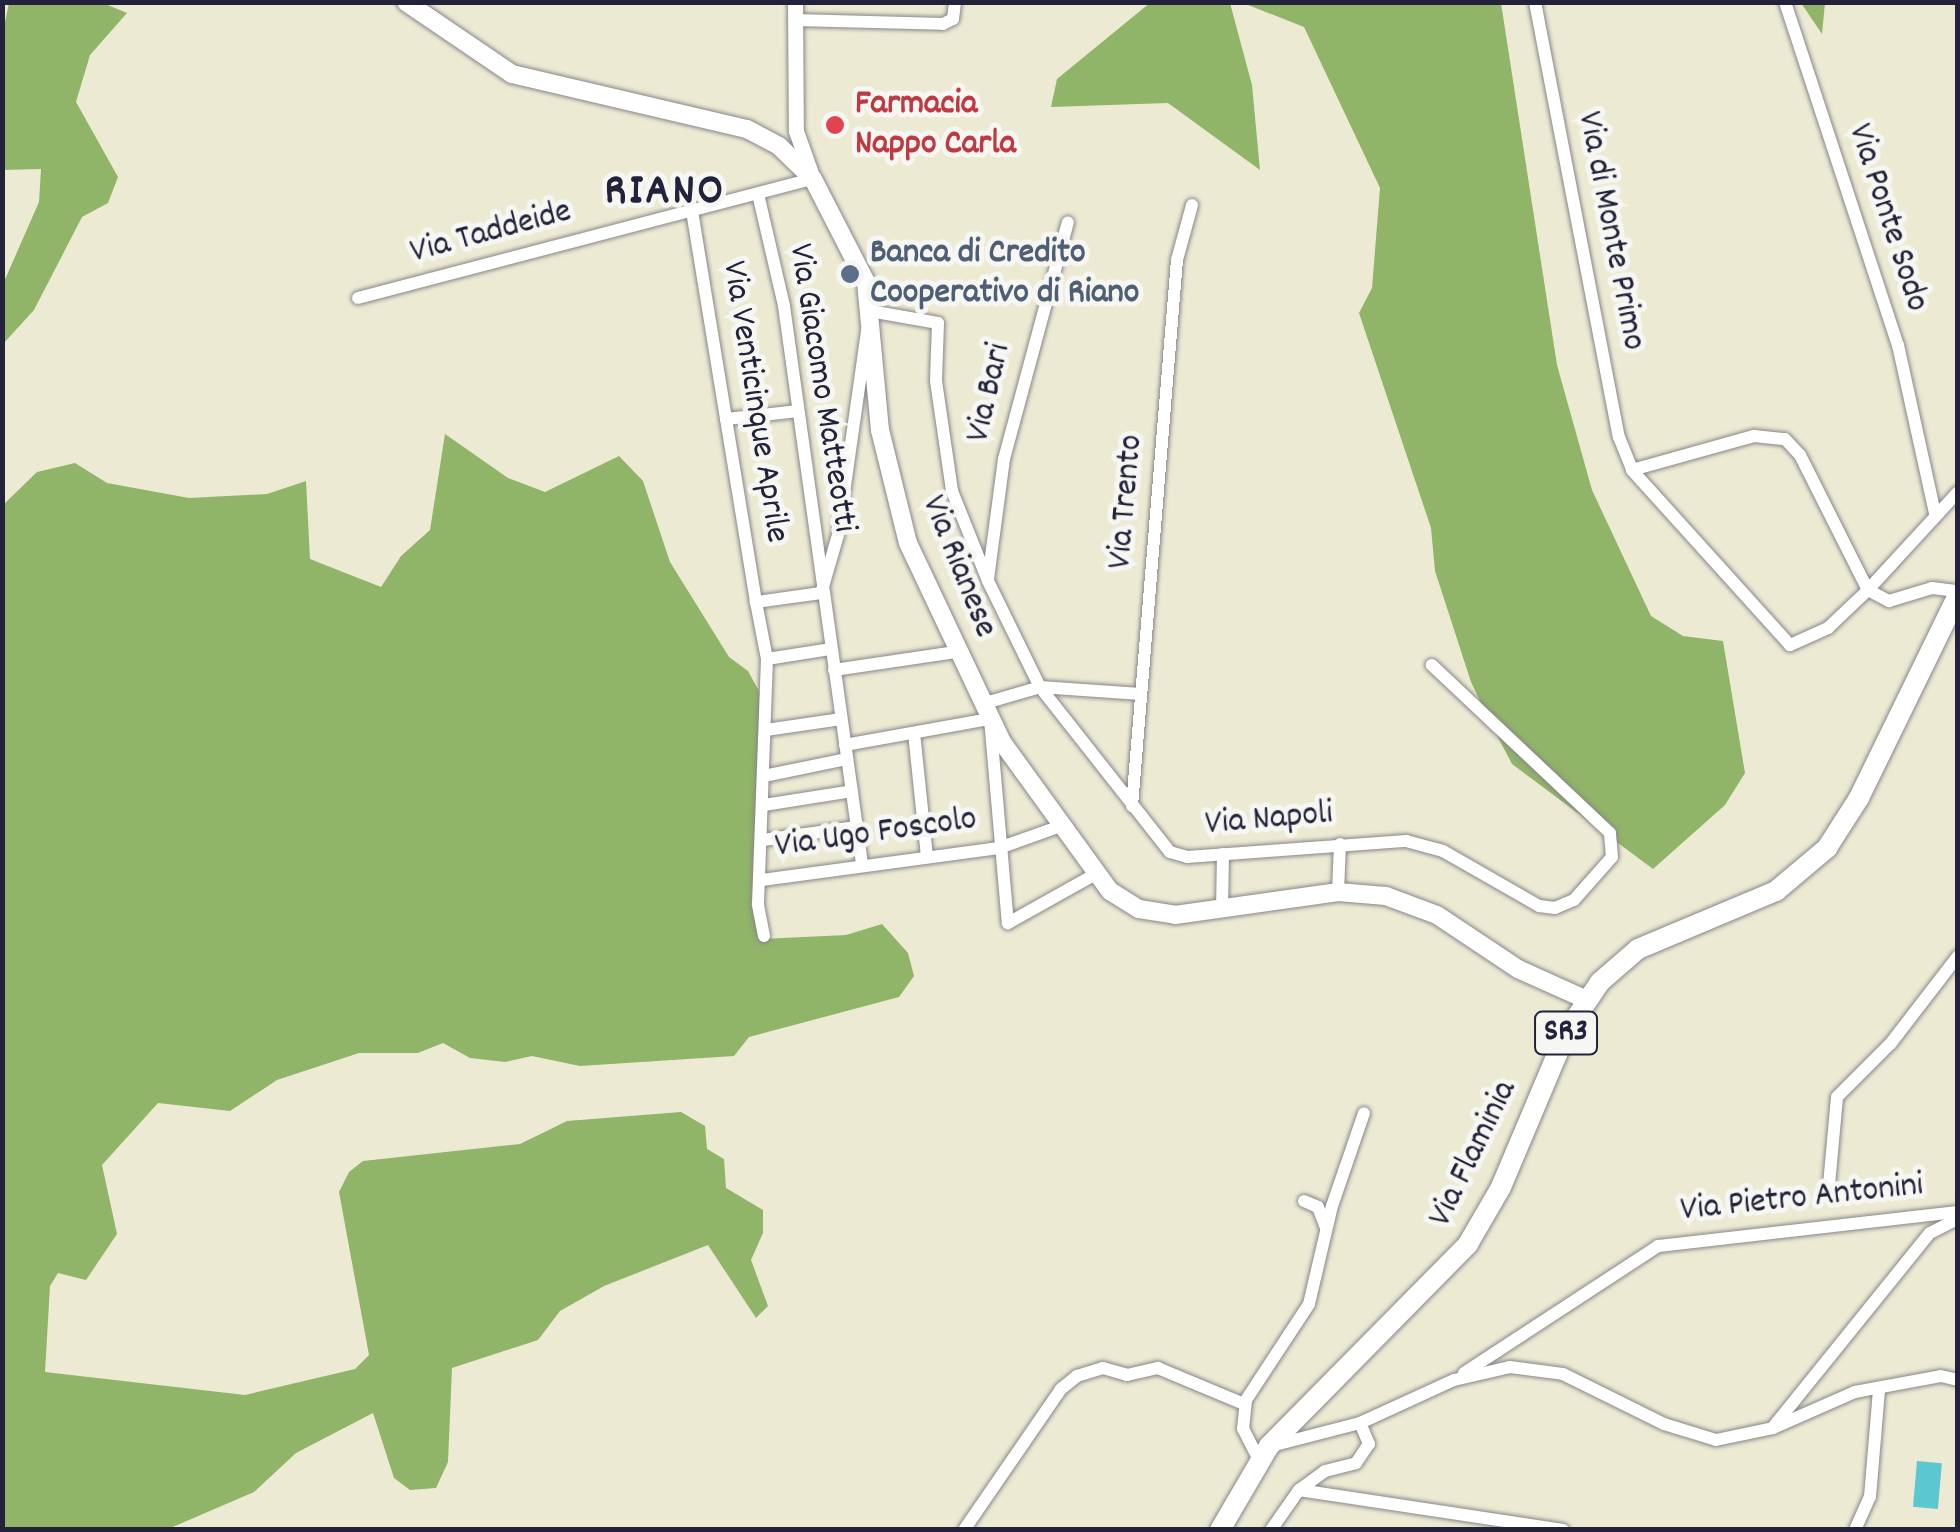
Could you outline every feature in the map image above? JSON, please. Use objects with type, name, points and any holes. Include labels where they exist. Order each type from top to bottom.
[{"type":"main road","name":"Via Rianese","points":[[406,2],[512,74],[748,129],[779,146],[813,179],[854,250],[870,314],[876,404],[898,511],[956,652],[986,711],[1058,827],[1094,876],[1139,910],[1222,911],[1338,892],[1418,906],[1518,970],[1587,1000]]},
{"type":"main road","name":"Via Flaminia","points":[[1220,1530],[1264,1453],[1460,1255],[1501,1188],[1567,1031],[1587,1000],[1638,949],[1769,894],[1828,848],[1859,798],[1958,593]]},
{"type":"street","points":[[795,2],[796,131],[813,179]]},
{"type":"street","points":[[794,20],[943,24],[953,19],[955,2]]},
{"type":"street","name":"Via di Monte Primo","points":[[1536,2],[1619,436],[1632,470],[1794,646],[1837,622],[1868,590]]},
{"type":"street","name":"Via Ponte Sodo","points":[[1785,2],[1898,345],[1935,513]]},
{"type":"street","name":"Via Taddeide","points":[[358,298],[813,179]]},
{"type":"street","name":"Via Giacomo Matteotti","points":[[758,194],[784,306],[821,593],[862,864]]},
{"type":"street","name":"Via Trento","points":[[1132,806],[1178,260],[1192,204]]},
{"type":"street","name":"Via Venticinque Aprile","points":[[692,211],[767,659],[764,936]]},
{"type":"street","name":"Via Bari","points":[[988,581],[1004,459],[1068,222]]},
{"type":"street","points":[[756,602],[821,593],[838,535],[870,314]]},
{"type":"street","name":"Via Napoli","points":[[870,314],[938,322],[936,382],[952,491],[988,581],[1040,688],[1176,856],[1386,840],[1432,846],[1552,908],[1578,897],[1613,854],[1613,838],[1589,810],[1432,665]]},
{"type":"street","points":[[726,420],[797,412]]},
{"type":"street","points":[[1632,470],[1754,436],[1786,439],[1800,455],[1868,590],[1889,602],[1932,588],[1958,593]]},
{"type":"street","points":[[1868,590],[1958,492]]},
{"type":"street","points":[[767,659],[832,649]]},
{"type":"street","points":[[834,670],[956,652]]},
{"type":"street","points":[[764,776],[986,711],[1040,688],[1141,694]]},
{"type":"street","points":[[986,711],[999,848]]},
{"type":"street","points":[[766,730],[841,719]]},
{"type":"street","points":[[914,733],[927,856]]},
{"type":"street","points":[[764,805],[852,791]]},
{"type":"street","points":[[763,840],[856,827]]},
{"type":"street","name":"Via Ugo Foscolo","points":[[762,880],[999,848],[1058,827]]},
{"type":"street","points":[[1338,892],[1340,844]]},
{"type":"street","name":"Via Ugo Foscolo","points":[[999,848],[1008,923],[1094,876]]},
{"type":"street","points":[[1222,911],[1223,854]]},
{"type":"street","points":[[1829,1185],[1837,1097],[1891,1043],[1958,956]]},
{"type":"street","points":[[1264,1453],[1243,1429],[1244,1404],[1304,1314],[1364,1113]]},
{"type":"street","points":[[1304,1201],[1318,1207],[1326,1231]]},
{"type":"street","name":"Via Pietro Antonini","points":[[1264,1453],[1360,1423],[1454,1380],[1658,1246],[1958,1216]]},
{"type":"street","name":"Via Pietro Antonini","points":[[1773,1428],[1930,1233],[1958,1216]]},
{"type":"street","points":[[964,1530],[1061,1389],[1077,1376],[1103,1368],[1127,1375],[1158,1368],[1244,1404]]},
{"type":"street","name":"Via Pietro Antonini","points":[[1454,1380],[1510,1368],[1563,1374],[1664,1424],[1716,1440],[1773,1428],[1854,1392],[1942,1376],[1958,1380]]},
{"type":"street","points":[[1855,1530],[1870,1497],[1879,1390]]},
{"type":"street","points":[[1270,1530],[1299,1490],[1325,1471],[1362,1458],[1368,1444],[1360,1423]]},
{"type":"street","points":[[1299,1490],[1563,1530]]},
{"type":"green space","points":[[1151,2],[1230,3],[1252,85],[1260,170],[1168,103],[1051,107],[1057,79]]},
{"type":"green space","points":[[9,3],[103,3],[127,13],[90,55],[76,102],[118,177],[108,203],[82,217],[34,310],[3,344],[3,284],[39,202],[41,169],[3,170],[2,36]]},
{"type":"green space","points":[[1243,3],[1501,3],[1557,365],[1592,490],[1651,616],[1683,636],[1723,641],[1745,773],[1725,805],[1653,869],[1512,764],[1471,682],[1435,571],[1431,528],[1359,313],[1372,288],[1380,188],[1304,27]]},
{"type":"green space","points":[[1801,3],[1825,3],[1822,34]]},
{"type":"green space","points":[[445,434],[508,478],[545,492],[619,456],[643,481],[670,562],[729,657],[748,671],[760,693],[762,939],[846,935],[882,924],[908,953],[914,976],[899,997],[749,1037],[734,1056],[580,1066],[532,1056],[505,1062],[470,1058],[443,1043],[418,1053],[359,1053],[277,1080],[230,1111],[158,1103],[102,1165],[117,1234],[86,1280],[58,1273],[50,1286],[45,1372],[245,1395],[355,1369],[369,1355],[339,1192],[349,1172],[363,1161],[520,1144],[567,1121],[681,1112],[705,1126],[707,1149],[724,1159],[726,1188],[763,1210],[763,1233],[751,1260],[768,1306],[756,1318],[708,1245],[604,1286],[560,1311],[538,1340],[452,1368],[448,1462],[436,1488],[410,1490],[394,1478],[373,1413],[296,1453],[254,1492],[168,1529],[3,1529],[2,506],[37,472],[75,463],[107,483],[189,498],[267,494],[306,481],[310,559],[381,587],[401,556],[430,530]]},
{"type":"water","points":[[1917,1461],[1942,1463],[1938,1509],[1913,1507]]},
{"type":"place","name":"Farmacia Nappo Carla","points":[[835,125]]},
{"type":"place","name":"Banca di Credito Cooperativo di Riano","points":[[850,274]]},
{"type":"district","name":"RIANO","points":[[665,194]]}]
